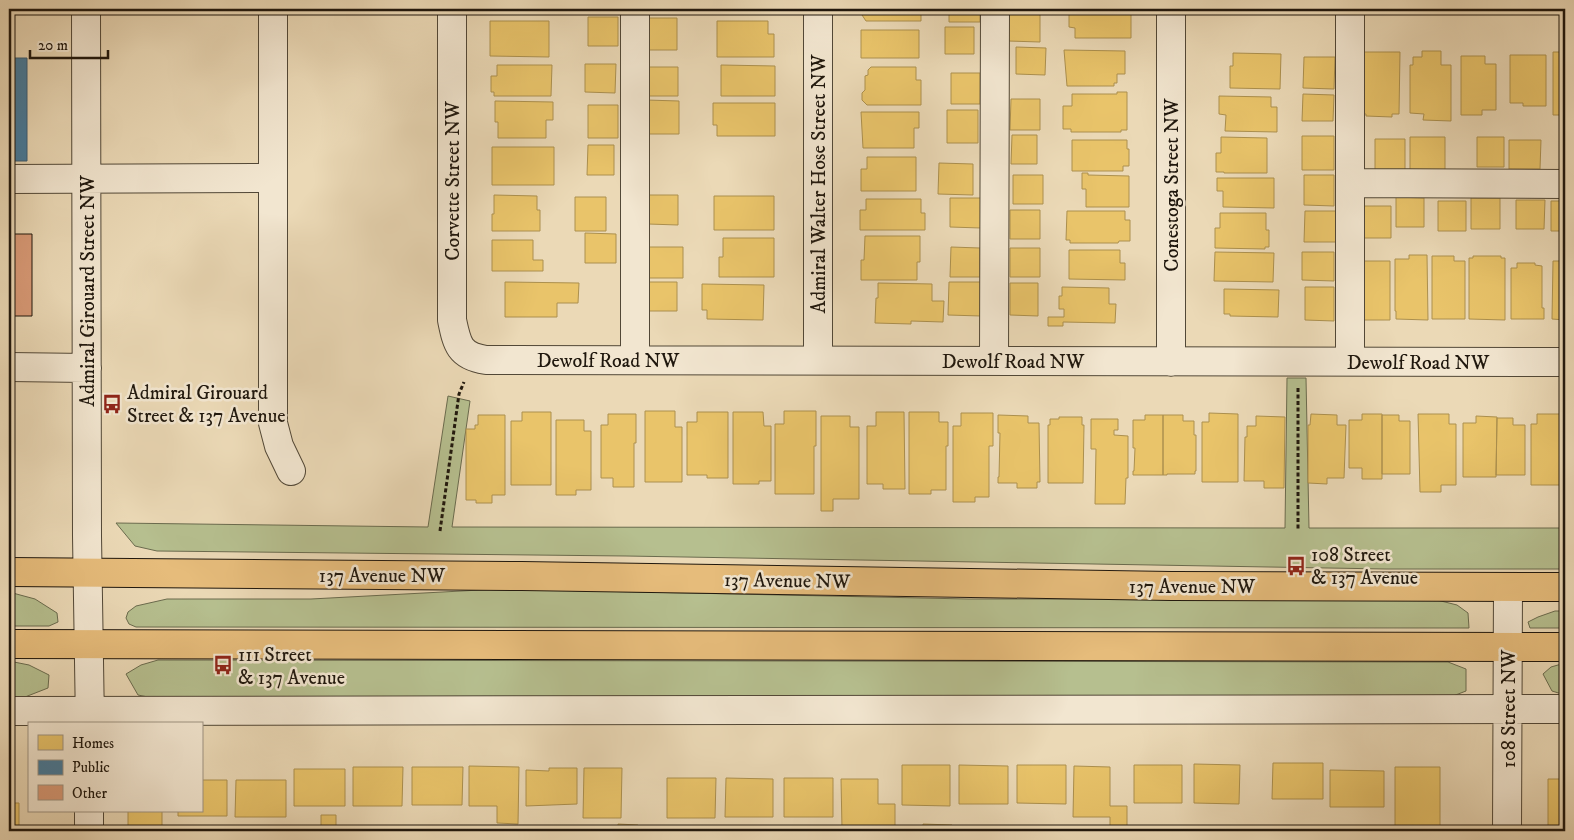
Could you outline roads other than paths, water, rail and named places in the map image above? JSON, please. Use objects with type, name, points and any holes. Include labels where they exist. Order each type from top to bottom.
[{"type":"main road","name":"137 Avenue NW","points":[[9,572],[512,576],[1171,586],[1565,587]]},
{"type":"main road","points":[[9,644],[1565,647]]},
{"type":"street","name":"Admiral Girouard Street NW","points":[[86,9],[90,718]]},
{"type":"street","points":[[273,9],[273,424],[279,446],[291,472]]},
{"type":"street","name":"Corvette Street NW","points":[[452,9],[452,320],[456,338],[468,355]]},
{"type":"street","points":[[635,9],[635,360]]},
{"type":"street","name":"Admiral Walter Hose Street NW","points":[[818,9],[818,360]]},
{"type":"street","points":[[994,361],[995,9]]},
{"type":"street","name":"Conestoga Street NW","points":[[1171,9],[1171,362]]},
{"type":"street","points":[[1350,9],[1350,361]]},
{"type":"street","points":[[9,179],[273,178]]},
{"type":"street","points":[[1350,183],[1565,184]]},
{"type":"street","name":"Dewolf Road NW","points":[[468,355],[486,360],[1565,362]]},
{"type":"street","points":[[9,367],[87,368]]},
{"type":"street","name":"108 Street NW","points":[[1507,831],[1508,587]]},
{"type":"street","points":[[9,711],[90,718],[1565,710]]},
{"type":"street","points":[[89,812],[89,831]]},
{"type":"place","name":"Admiral Girouard Street & 137 Avenue","points":[[112,404]]},
{"type":"place","name":"108 Street & 137 Avenue","points":[[1296,566]]},
{"type":"place","name":"111 Street & 137 Avenue","points":[[223,665]]}]
